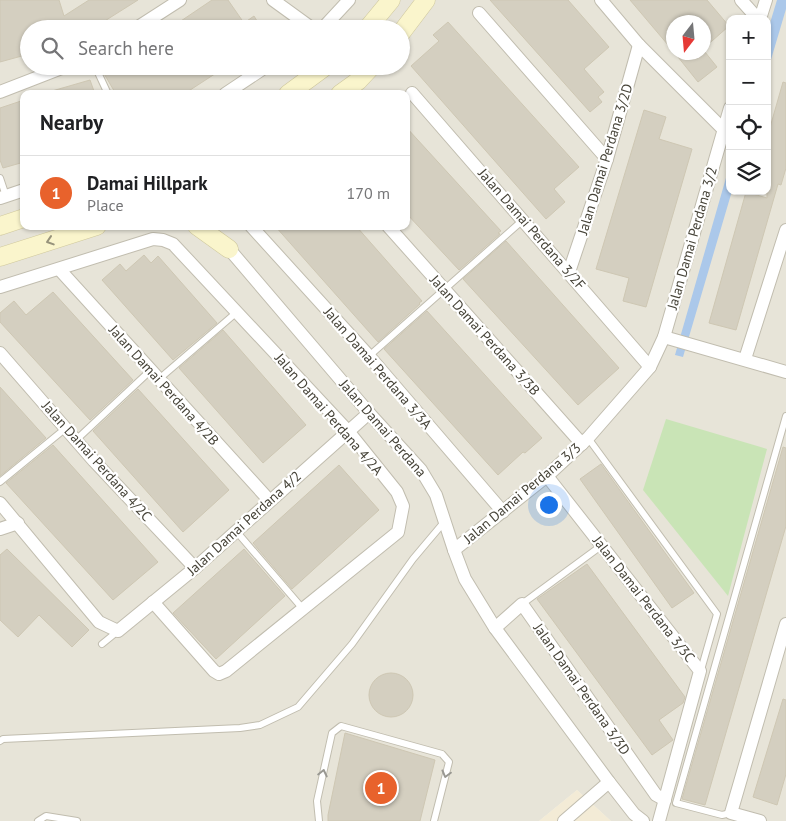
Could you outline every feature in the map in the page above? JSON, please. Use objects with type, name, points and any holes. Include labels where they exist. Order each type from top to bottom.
[{"type":"main road","points":[[374,20],[391,0]]},
{"type":"main road","points":[[410,21],[426,0]]},
{"type":"main road","points":[[293,90],[314,75]]},
{"type":"main road","points":[[346,90],[364,75]]},
{"type":"main road","points":[[0,226],[20,219]]},
{"type":"main road","points":[[0,257],[84,230]]},
{"type":"main road","points":[[203,230],[229,249]]},
{"type":"main road","points":[[218,230],[229,249]]},
{"type":"street","points":[[149,20],[180,0]]},
{"type":"street","points":[[273,0],[300,20]]},
{"type":"street","points":[[330,20],[349,0]]},
{"type":"street","points":[[741,0],[755,15]]},
{"type":"street","points":[[760,15],[766,0]]},
{"type":"street","points":[[606,2],[639,45],[723,128]]},
{"type":"street","points":[[479,13],[607,159]]},
{"type":"street","name":"Jalan Damai Perdana 3/2D","points":[[570,272],[607,159],[639,45]]},
{"type":"street","points":[[1,90],[42,75]]},
{"type":"street","points":[[231,90],[254,75]]},
{"type":"street","name":"Jalan Damai Perdana 3/2F","points":[[412,93],[570,272],[650,367]]},
{"type":"street","name":"Jalan Damai Perdana 3/2","points":[[650,367],[670,339],[726,119]]},
{"type":"street","points":[[3,197],[20,191]]},
{"type":"street","name":"Jalan Damai Perdana","points":[[212,230],[369,413],[421,470],[436,495],[465,578],[495,628],[609,782],[634,814],[643,821]]},
{"type":"street","name":"Jalan Damai Perdana 3/3A","points":[[255,230],[369,356],[503,512]]},
{"type":"street","name":"Jalan Damai Perdana 3/3B","points":[[392,230],[444,290],[585,441]]},
{"type":"street","points":[[744,359],[782,256],[786,230]]},
{"type":"street","name":"Jalan Damai Perdana 4/2A","points":[[0,287],[153,239],[173,244],[348,431],[396,492],[403,506],[398,532],[226,671],[219,674],[153,602]]},
{"type":"street","name":"Jalan Damai Perdana 4/2B","points":[[59,269],[269,500]]},
{"type":"street","points":[[670,339],[786,372]]},
{"type":"street","name":"Jalan Damai Perdana 4/2C","points":[[0,353],[76,440],[195,568]]},
{"type":"street","name":"Jalan Damai Perdana 3/3","points":[[454,550],[547,476],[585,441],[650,367]]},
{"type":"street","name":"Jalan Damai Perdana 4/2","points":[[118,631],[195,568],[269,500],[369,413]]},
{"type":"street","name":"Jalan Damai Perdana 3/3C","points":[[547,476],[700,671],[659,821]]},
{"type":"street","points":[[0,503],[98,622],[118,631]]},
{"type":"street","points":[[0,529],[18,523]]},
{"type":"street","points":[[495,628],[522,604]]},
{"type":"street","name":"Jalan Damai Perdana 3/3D","points":[[522,604],[656,795],[665,800]]},
{"type":"street","points":[[760,821],[731,813],[785,632]]},
{"type":"street","points":[[567,820],[609,782]]},
{"type":"lane","points":[[99,75],[106,90]]},
{"type":"lane","points":[[0,178],[3,197]]},
{"type":"lane","points":[[369,356],[523,220]]},
{"type":"lane","points":[[76,440],[155,375],[238,312]]},
{"type":"lane","points":[[731,813],[722,815],[676,803],[786,416]]},
{"type":"lane","points":[[0,482],[66,428]]},
{"type":"lane","points":[[585,441],[717,614],[700,671]]},
{"type":"lane","points":[[0,741],[3,739],[240,728],[260,725],[298,707],[352,644],[413,559],[444,521]]},
{"type":"lane","points":[[236,530],[303,609]]},
{"type":"lane","points":[[522,604],[601,546]]},
{"type":"lane","points":[[102,644],[118,631]]},
{"type":"lane","points":[[319,821],[317,801],[332,733],[341,726],[442,754],[449,762],[434,821]]},
{"type":"lane","points":[[38,821],[46,816],[77,821]]},
{"type":"shaded area","points":[[0,0],[786,0],[786,821],[611,821],[577,790],[539,821],[0,821]]},
{"type":"shaded area","points":[[577,790],[611,821],[539,821]]},
{"type":"green space","points":[[666,419],[767,449],[728,596],[643,490]]},
{"type":"water","points":[[777,0],[786,0],[786,9],[771,60],[771,20]]},
{"type":"water","points":[[726,178],[726,195],[731,195],[683,357],[675,355]]},
{"type":"building","points":[[0,0],[59,0],[64,16],[89,0],[138,0],[106,20],[20,20],[20,56],[0,62]]},
{"type":"building","points":[[212,0],[228,0],[242,20],[182,20]]},
{"type":"building","points":[[490,0],[568,0],[609,47],[584,69],[604,92],[598,97],[602,102],[590,112]]},
{"type":"building","points":[[630,0],[707,0],[726,22],[726,29],[711,42],[711,15],[666,15],[666,43]]},
{"type":"building","points":[[254,16],[256,20],[248,20]]},
{"type":"building","points":[[448,22],[579,167],[554,189],[565,202],[546,219],[411,66],[439,41],[433,35]]},
{"type":"building","points":[[680,60],[711,60],[717,67],[698,82]]},
{"type":"building","points":[[105,75],[213,75],[190,90],[114,90]]},
{"type":"building","points":[[90,80],[94,90],[55,90]]},
{"type":"building","points":[[783,82],[786,83],[786,168],[781,185],[778,184],[736,330],[709,323],[745,195],[756,195],[767,198],[767,195],[771,195],[771,124]]},
{"type":"building","points":[[20,101],[20,163],[3,168],[0,160],[0,108]]},
{"type":"building","points":[[644,110],[666,117],[659,139],[692,149],[646,307],[623,301],[629,278],[596,269]]},
{"type":"building","points":[[410,131],[501,231],[498,233],[500,234],[459,270],[410,217]]},
{"type":"building","points":[[279,230],[360,230],[422,301],[378,342]]},
{"type":"building","points":[[506,241],[619,368],[578,405],[463,279]]},
{"type":"building","points":[[144,255],[151,263],[158,256],[217,323],[173,360],[102,280],[120,264],[126,271]]},
{"type":"building","points":[[53,292],[133,380],[90,420],[0,322],[0,313],[14,301],[26,315]]},
{"type":"building","points":[[427,311],[542,438],[525,453],[523,452],[498,475],[384,349]]},
{"type":"building","points":[[223,330],[306,425],[263,463],[179,368]]},
{"type":"building","points":[[0,387],[46,438],[0,476]]},
{"type":"building","points":[[138,389],[229,490],[183,532],[93,431]]},
{"type":"building","points":[[53,445],[158,562],[113,600],[6,483]]},
{"type":"building","points":[[783,447],[786,448],[786,526],[705,805],[682,799]]},
{"type":"building","points":[[601,464],[694,593],[672,608],[580,479]]},
{"type":"building","points":[[339,465],[379,510],[292,589],[253,543]]},
{"type":"building","points":[[7,549],[89,630],[72,647],[39,615],[18,637],[0,620],[0,555]]},
{"type":"building","points":[[244,549],[285,596],[216,659],[173,613]]},
{"type":"building","points":[[587,564],[685,697],[683,703],[659,720],[673,740],[652,755],[537,599]]},
{"type":"building","points":[[395,673],[407,679],[412,686],[412,704],[407,711],[400,716],[387,717],[379,714],[372,707],[369,691],[372,683],[379,676]]},
{"type":"building","points":[[783,699],[786,700],[786,774],[777,805],[753,797]]},
{"type":"building","points":[[345,733],[435,760],[420,821],[328,821]]},
{"type":"place","name":"Damai Hillpark","points":[[381,788]]}]
